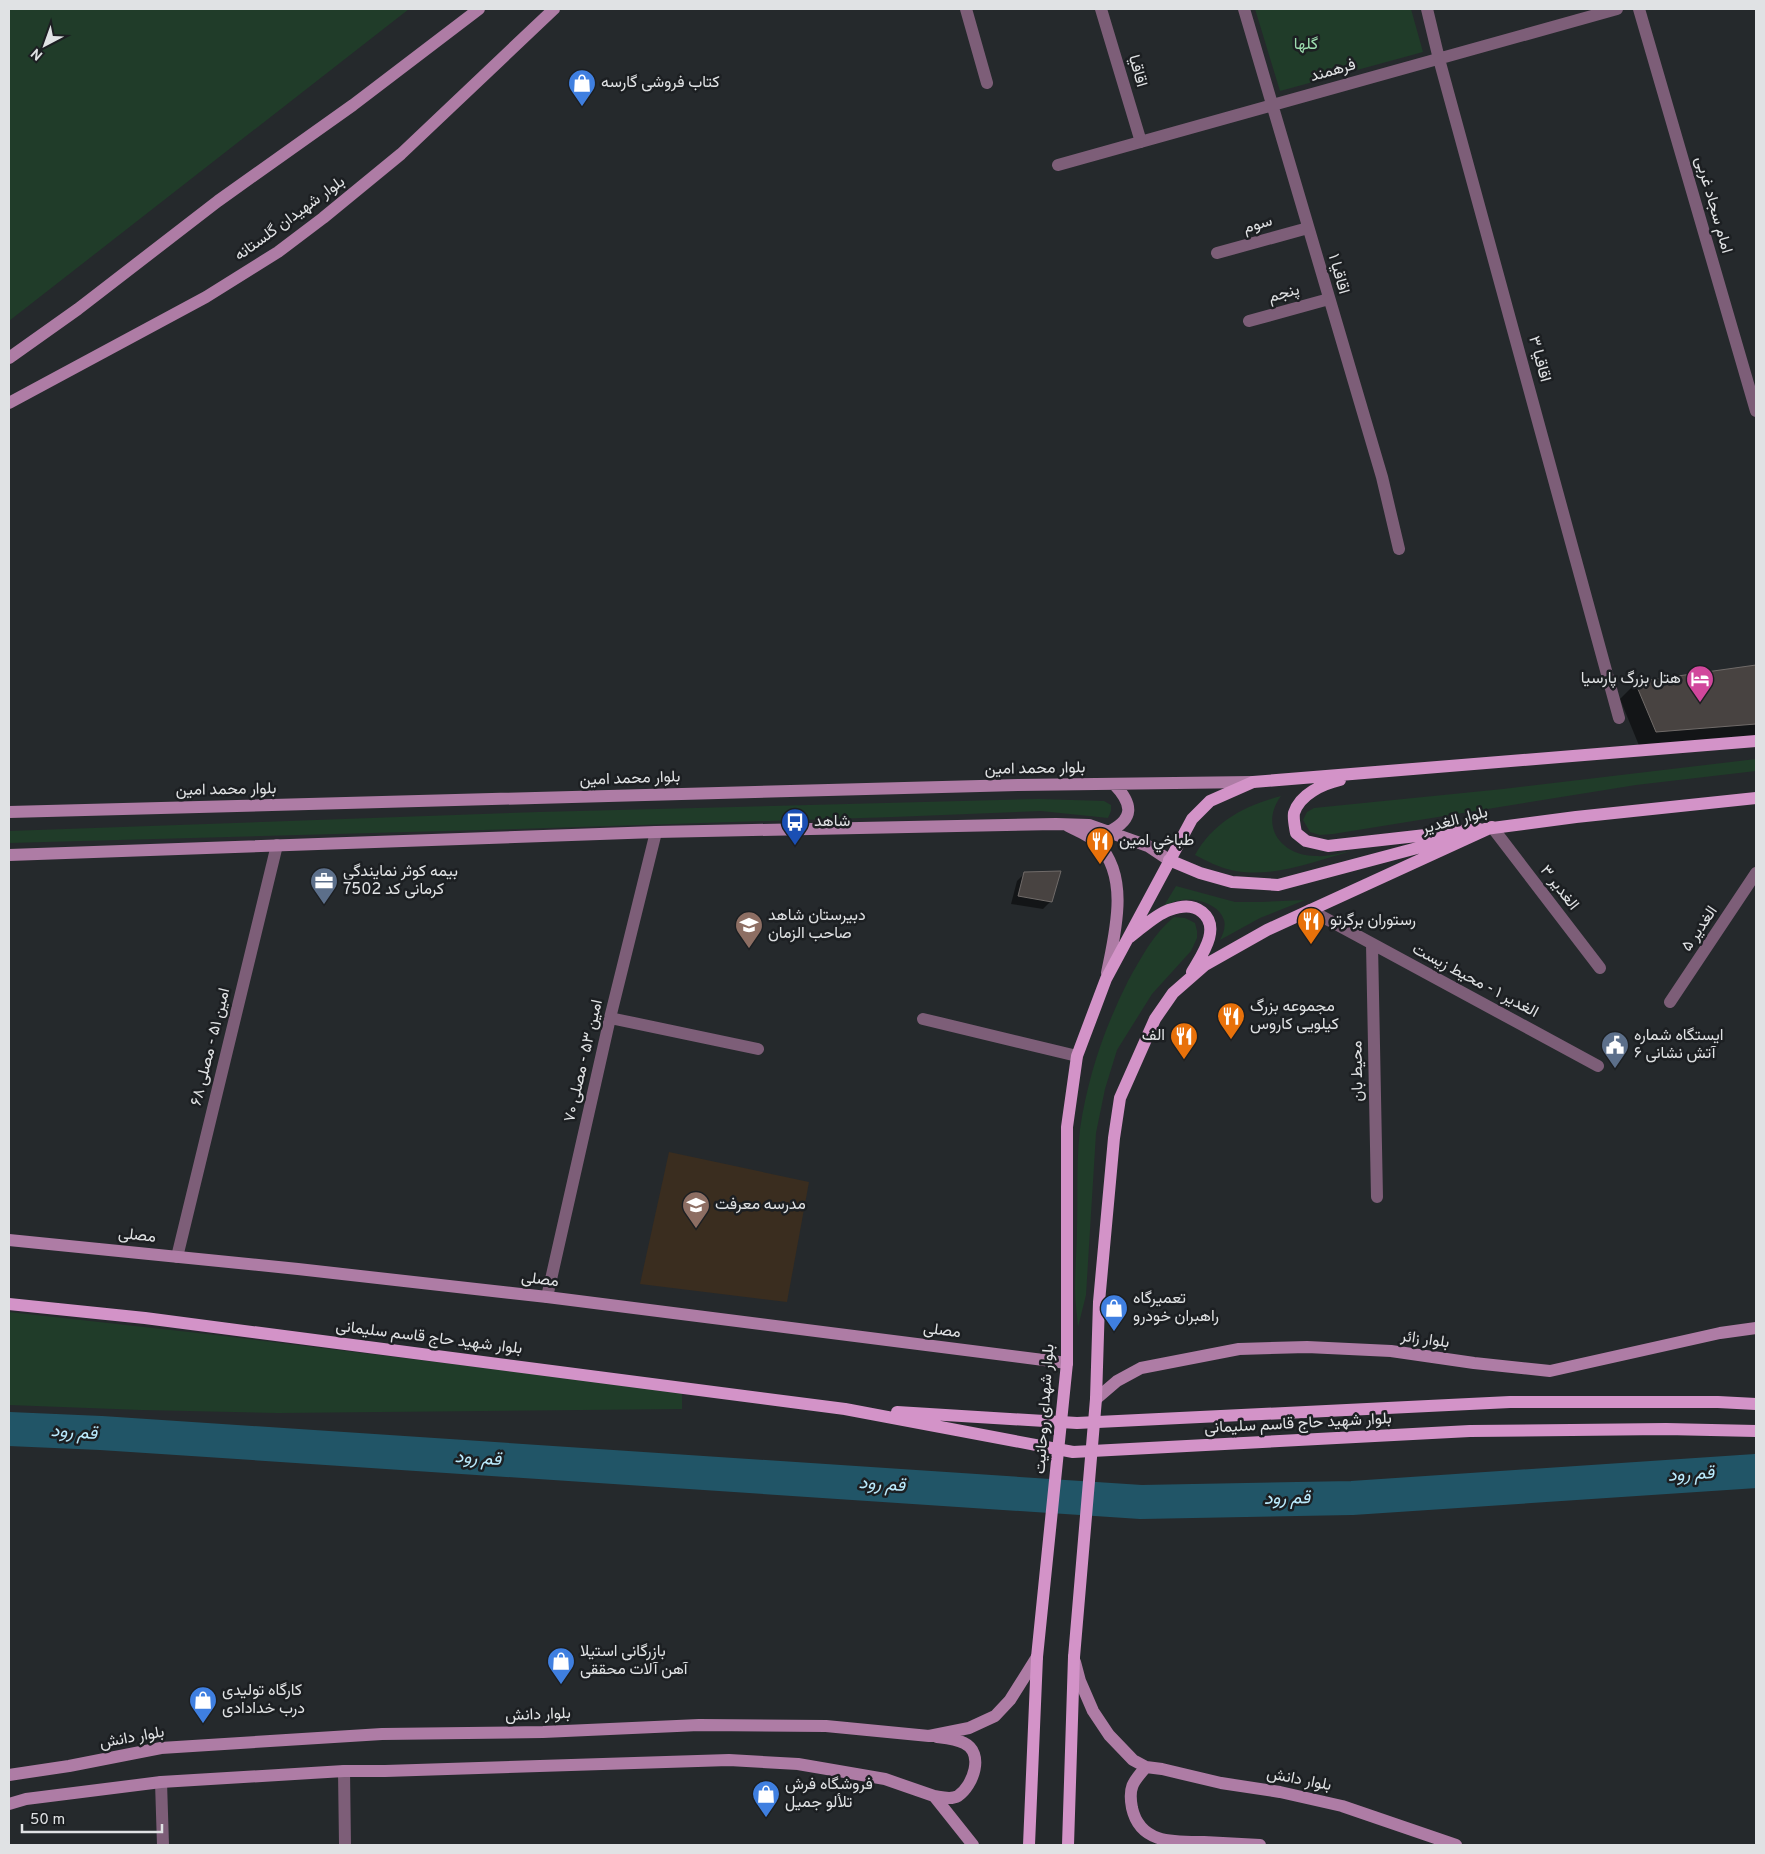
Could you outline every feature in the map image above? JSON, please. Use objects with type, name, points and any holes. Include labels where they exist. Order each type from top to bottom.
[{"type":"main road","points":[[9,358],[78,309],[218,201],[353,104],[479,9]]},
{"type":"main road","name":"بلوار شهیدان گلستانه","points":[[9,403],[206,297],[278,252],[401,154],[554,9]]},
{"type":"main road","points":[[1253,782],[1756,741]]},
{"type":"main road","points":[[1363,774],[1329,783],[1305,796],[1294,814],[1296,833],[1306,842],[1328,846],[1492,828]]},
{"type":"main road","name":"بلوار محمد امین","points":[[9,812],[1018,785],[1253,782]]},
{"type":"main road","name":"بلوار شهدای روحانیت","points":[[1029,1845],[1038,1657],[1067,1363],[1067,1127],[1077,1056],[1106,979],[1192,820],[1210,801],[1253,782]]},
{"type":"main road","points":[[1108,832],[1118,828],[1128,813],[1129,803],[1124,794],[1114,784]]},
{"type":"main road","name":"بلوار الغدیر","points":[[1169,860],[1200,873],[1232,882],[1278,885],[1492,828],[1756,798]]},
{"type":"main road","points":[[9,854],[656,832],[1056,824],[1089,825],[1148,846],[1169,860]]},
{"type":"main road","points":[[1056,824],[1075,829],[1097,843],[1109,858],[1113,871],[1117,901],[1116,930],[1106,979]]},
{"type":"main road","points":[[1068,1845],[1074,1658],[1096,1399],[1100,1302],[1114,1138],[1120,1098],[1155,1019],[1173,993],[1205,965],[1266,930],[1492,828]]},
{"type":"main road","points":[[1127,940],[1166,911],[1182,906],[1196,908],[1208,917],[1211,928],[1209,940],[1203,954],[1187,981]]},
{"type":"main road","name":"مصلی","points":[[9,1240],[547,1297],[1067,1363]]},
{"type":"main road","name":"بلوار شهید حاج قاسم سلیمانی","points":[[9,1304],[145,1318],[845,1409],[1072,1452],[1470,1431],[1666,1429],[1756,1431]]},
{"type":"main road","name":"بلوار زائر","points":[[1096,1399],[1117,1380],[1140,1368],[1239,1349],[1307,1347],[1392,1351],[1474,1363],[1550,1371],[1720,1333],[1756,1328]]},
{"type":"main road","name":"بلوار شهید حاج قاسم سلیمانی","points":[[845,1409],[1077,1423],[1510,1402],[1756,1404]]},
{"type":"main road","name":"بلوار دانش","points":[[9,1775],[69,1766],[161,1748],[382,1734],[543,1732],[698,1725],[826,1726],[929,1736],[969,1728],[995,1716],[1010,1700],[1038,1657]]},
{"type":"main road","name":"بلوار دانش","points":[[1074,1658],[1080,1681],[1093,1711],[1109,1736],[1133,1760],[1146,1767],[1221,1783],[1280,1792],[1342,1806],[1456,1845]]},
{"type":"main road","points":[[9,1804],[26,1799],[161,1782],[344,1771],[729,1760],[798,1764],[885,1778],[934,1796],[951,1798],[957,1796],[972,1780],[976,1765],[973,1753],[965,1743],[929,1736]]},
{"type":"main road","points":[[1146,1767],[1132,1784],[1130,1794],[1134,1818],[1140,1827],[1154,1837],[1177,1842],[1260,1845]]},
{"type":"main road","points":[[934,1796],[973,1845]]},
{"type":"street","points":[[966,9],[986,83]]},
{"type":"street","name":"اقاقیا","points":[[1101,9],[1140,142]]},
{"type":"street","name":"اقاقیا ۱","points":[[1244,9],[1382,477],[1400,549]]},
{"type":"street","name":"اقاقیا ۳","points":[[1426,9],[1619,718]]},
{"type":"street","name":"فرهمند","points":[[1058,165],[1617,9]]},
{"type":"street","name":"امام سجاد غربی","points":[[1639,9],[1756,411]]},
{"type":"street","name":"سوم","points":[[1217,253],[1308,228]]},
{"type":"street","name":"پنجم","points":[[1249,321],[1329,299]]},
{"type":"street","name":"الغدیر ۳","points":[[1492,828],[1600,968]]},
{"type":"street","name":"امین ۵۳ - مصلی ۷۰","points":[[547,1297],[610,1018],[656,832]]},
{"type":"street","name":"امین ۵۱ - مصلی ۶۸","points":[[177,1257],[277,845]]},
{"type":"street","name":"الغدیر ۵","points":[[1670,1002],[1756,873]]},
{"type":"street","name":"الغدیر ۱ - محیط زیست","points":[[1310,910],[1598,1066]]},
{"type":"street","name":"محیط بان","points":[[1372,944],[1377,1197]]},
{"type":"street","points":[[610,1018],[758,1048]]},
{"type":"street","points":[[923,1019],[1077,1056]]},
{"type":"street","points":[[344,1771],[345,1845]]},
{"type":"street","points":[[161,1782],[162,1845]]},
{"type":"shaded area","points":[[669,1152],[809,1182],[787,1302],[640,1284]]},
{"type":"green space","points":[[9,9],[409,9],[9,321]]},
{"type":"green space","name":"گلها","points":[[1255,9],[1411,9],[1423,52],[1280,91]]},
{"type":"green space","points":[[1756,759],[1756,771],[1636,785],[1333,834],[1320,835],[1310,832],[1303,820],[1307,812],[1314,808],[1503,789]]},
{"type":"green space","points":[[1281,796],[1272,818],[1273,828],[1277,837],[1284,845],[1304,855],[1329,855],[1351,851],[1292,868],[1261,872],[1231,870],[1217,866],[1195,855],[1211,833],[1232,816],[1255,804]]},
{"type":"green space","points":[[1039,799],[1104,801],[1111,805],[1111,811],[1108,818],[1041,811],[517,829],[9,843],[9,831],[539,812]]},
{"type":"green space","points":[[1176,886],[1235,902],[1305,900],[1260,918],[1220,940],[1225,923],[1221,914],[1211,905],[1190,899],[1172,902],[1162,909]]},
{"type":"green space","points":[[1174,917],[1185,918],[1195,923],[1197,938],[1191,951],[1152,994],[1117,1050],[1105,1089],[1096,1133],[1086,1295],[1078,1327],[1075,1289],[1078,1154],[1083,1109],[1104,1035],[1128,981],[1154,939]]},
{"type":"green space","points":[[9,1312],[216,1335],[682,1392],[682,1409],[278,1413],[9,1405]]},
{"type":"building","name":"هتل بزرگ پارسیا","points":[[1756,665],[1756,724],[1656,732],[1635,682]]},
{"type":"building","points":[[1061,871],[1052,902],[1018,896],[1024,872]]},
{"type":"waterway","name":"قم رود","points":[[9,1429],[101,1433],[1141,1502],[1352,1498],[1756,1471]]},
{"type":"place","name":"کتاب فروشی گارسه","points":[[582,107]]},
{"type":"place","name":"هتل بزرگ پارسیا","points":[[1700,703]]},
{"type":"place","name":"شاهد","points":[[795,846]]},
{"type":"place","name":"طباخي امين","points":[[1100,865]]},
{"type":"place","name":"بیمه کوثر نمایندگی کرمانی کد 7502","points":[[324,905]]},
{"type":"place","name":"رستوران برگرتو","points":[[1311,945]]},
{"type":"place","name":"دبیرستان شاهد صاحب الزمان","points":[[749,949]]},
{"type":"place","name":"مجموعه بزرگ کیلویی کاروس","points":[[1231,1040]]},
{"type":"place","name":"الف","points":[[1184,1060]]},
{"type":"place","name":"ایستگاه شماره ۶ آتش نشانی","points":[[1615,1069]]},
{"type":"place","name":"مدرسه معرفت","points":[[696,1229]]},
{"type":"place","name":"تعمیرگاه راهبران خودرو","points":[[1114,1332]]},
{"type":"place","name":"بازرگانی استیلا آهن آلات محققی","points":[[561,1685]]},
{"type":"place","name":"کارگاه تولیدی درب خدادادی","points":[[203,1724]]},
{"type":"place","name":"فروشگاه فرش تلألو جمیل","points":[[766,1818]]}]
